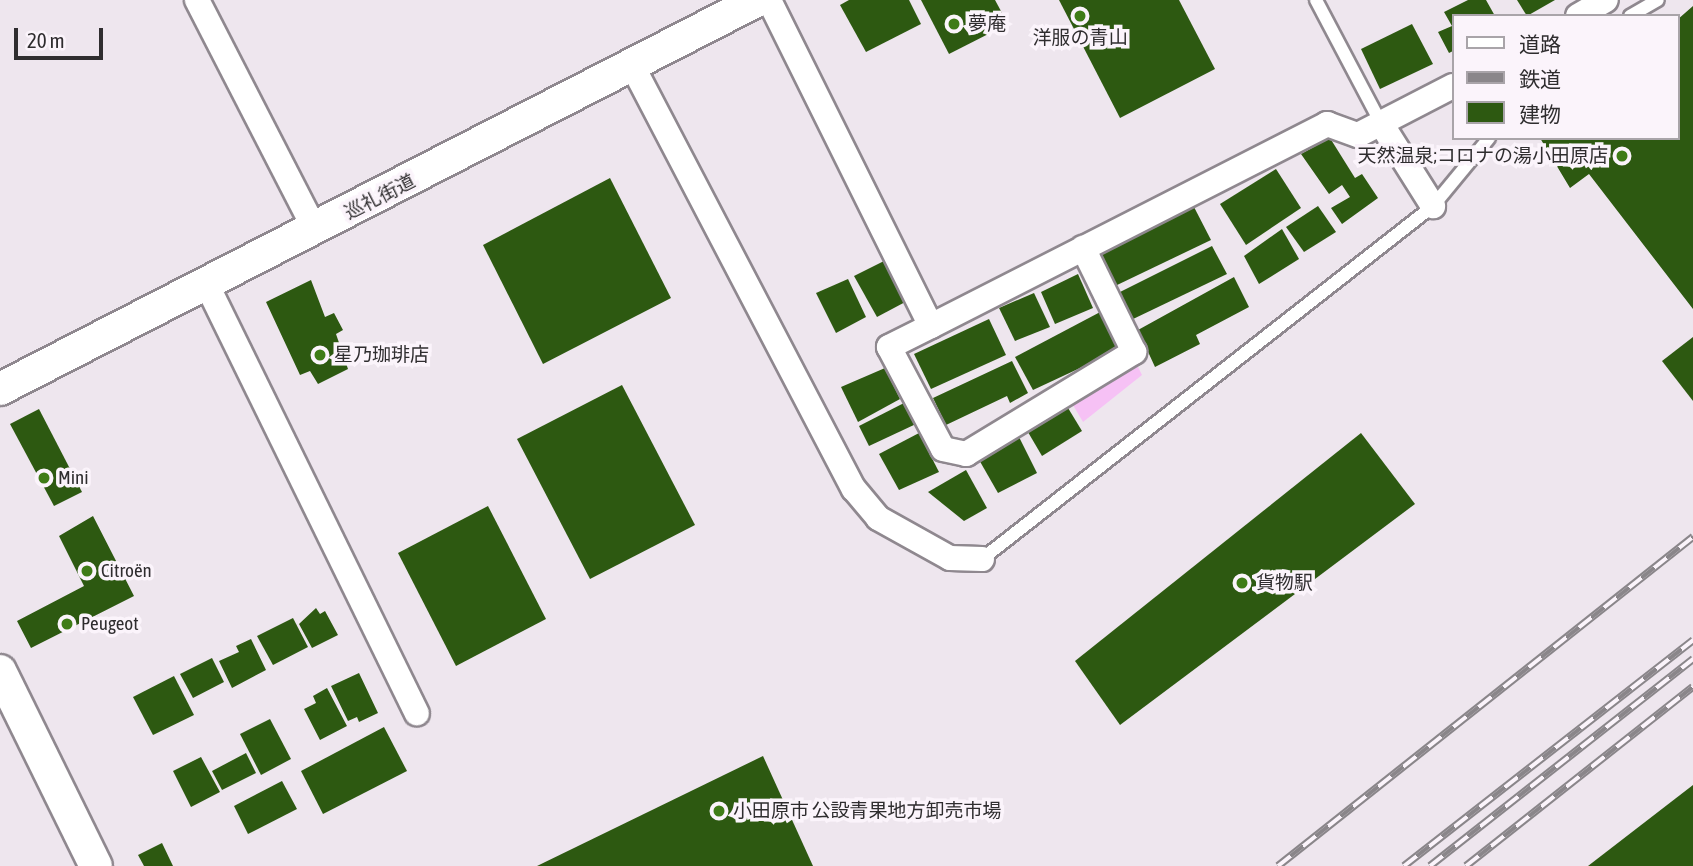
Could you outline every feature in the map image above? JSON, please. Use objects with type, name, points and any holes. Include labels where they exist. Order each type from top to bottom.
[{"type":"street","points":[[197,0],[315,230]]},
{"type":"street","name":"巡礼街道","points":[[0,389],[633,67],[758,0]]},
{"type":"street","points":[[769,0],[931,326]]},
{"type":"street","points":[[1582,14],[1606,0]]},
{"type":"street","points":[[633,67],[854,489],[878,518],[950,558],[982,559]]},
{"type":"street","points":[[1083,248],[1134,352],[966,454],[943,449],[889,347],[931,326],[1083,248],[1327,124],[1358,135],[1382,125],[1452,87]]},
{"type":"street","points":[[1382,125],[1433,206]]},
{"type":"street","points":[[207,285],[417,713]]},
{"type":"street","points":[[0,671],[96,866]]},
{"type":"lane","points":[[1316,0],[1382,125]]},
{"type":"lane","points":[[1634,14],[1658,0]]},
{"type":"lane","points":[[982,559],[1433,206],[1487,140]]},
{"type":"shaded area","points":[[1134,359],[1142,375],[1083,422],[1070,400]]},
{"type":"building","points":[[849,0],[909,0],[921,24],[866,52],[840,5]]},
{"type":"building","points":[[921,0],[995,0],[1008,24],[949,54]]},
{"type":"building","points":[[1059,0],[1179,0],[1215,69],[1120,118]]},
{"type":"building","points":[[1468,0],[1486,0],[1494,14],[1452,14],[1452,26],[1444,12]]},
{"type":"building","points":[[1517,0],[1555,0],[1530,14],[1526,14]]},
{"type":"building","name":"天然温泉;コロナの湯小田原店","points":[[1693,6],[1693,309],[1589,174],[1570,188],[1541,140],[1679,140],[1679,18]]},
{"type":"building","points":[[1412,24],[1433,64],[1380,89],[1361,49]]},
{"type":"building","points":[[1452,26],[1452,52],[1449,53],[1438,32]]},
{"type":"building","points":[[1330,138],[1355,178],[1362,174],[1378,198],[1342,224],[1331,208],[1350,197],[1342,185],[1329,194],[1301,154]]},
{"type":"building","points":[[1276,169],[1301,208],[1246,245],[1220,204]]},
{"type":"building","points":[[610,178],[671,298],[543,364],[483,245]]},
{"type":"building","points":[[1318,206],[1336,232],[1304,252],[1286,227]]},
{"type":"building","points":[[1194,207],[1211,240],[1115,286],[1101,254]]},
{"type":"building","points":[[1282,229],[1299,259],[1259,284],[1244,256]]},
{"type":"building","points":[[1212,246],[1227,274],[1131,320],[1118,293]]},
{"type":"building","points":[[888,259],[909,300],[877,317],[854,276]]},
{"type":"building","points":[[1078,274],[1093,308],[1055,324],[1041,292]]},
{"type":"building","points":[[1234,277],[1249,307],[1196,335],[1200,344],[1155,367],[1138,330]]},
{"type":"building","points":[[848,279],[866,317],[836,333],[816,293]]},
{"type":"building","points":[[311,280],[325,317],[334,313],[343,330],[336,334],[348,369],[318,384],[310,371],[300,375],[266,302]]},
{"type":"building","points":[[1034,293],[1050,327],[1015,341],[999,308]]},
{"type":"building","points":[[1104,310],[1123,348],[1033,390],[1015,357]]},
{"type":"building","points":[[989,319],[1006,355],[931,389],[914,354]]},
{"type":"building","points":[[1693,337],[1693,401],[1662,361]]},
{"type":"building","points":[[1012,361],[1028,393],[1010,403],[1007,396],[946,425],[933,398]]},
{"type":"building","points":[[885,368],[900,399],[858,422],[841,387]]},
{"type":"building","points":[[622,385],[695,525],[590,579],[517,439]]},
{"type":"building","points":[[904,403],[916,424],[869,446],[859,426]]},
{"type":"building","points":[[1065,403],[1082,431],[1042,456],[1025,427]]},
{"type":"building","points":[[39,409],[82,492],[54,506],[10,424]]},
{"type":"building","points":[[919,433],[939,472],[899,490],[879,454]]},
{"type":"building","name":"貨物駅","points":[[1361,433],[1415,504],[1120,725],[1075,661]]},
{"type":"building","points":[[1018,435],[1037,473],[998,493],[978,458]]},
{"type":"building","points":[[966,470],[987,508],[964,521],[928,492]]},
{"type":"building","points":[[488,506],[546,619],[456,666],[398,553]]},
{"type":"building","points":[[93,516],[134,596],[31,648],[17,621],[84,586],[59,536]]},
{"type":"building","points":[[316,608],[320,614],[325,611],[338,635],[312,648],[299,624]]},
{"type":"building","points":[[293,618],[308,647],[273,665],[257,636]]},
{"type":"building","points":[[251,639],[266,670],[232,688],[219,661],[239,652],[236,646]]},
{"type":"building","points":[[212,658],[224,682],[193,698],[180,674]]},
{"type":"building","points":[[359,673],[378,713],[359,722],[357,717],[348,721],[331,686]]},
{"type":"building","points":[[174,676],[194,715],[153,735],[133,697]]},
{"type":"building","points":[[327,688],[347,726],[320,740],[304,709],[316,703],[313,696]]},
{"type":"building","points":[[270,719],[291,759],[261,775],[240,734]]},
{"type":"building","points":[[384,727],[407,771],[323,814],[301,771]]},
{"type":"building","points":[[246,753],[256,773],[222,790],[212,771]]},
{"type":"building","name":"小田原市 公設青果地方卸売市場","points":[[763,756],[813,866],[537,866]]},
{"type":"building","points":[[201,757],[220,792],[191,807],[173,771]]},
{"type":"building","points":[[282,781],[297,809],[248,834],[234,806]]},
{"type":"building","points":[[1693,785],[1693,866],[1588,866]]},
{"type":"building","points":[[162,843],[173,866],[144,866],[138,855]]},
{"type":"railway","points":[[1278,866],[1693,537]]},
{"type":"railway","points":[[1404,866],[1693,640]]},
{"type":"railway","points":[[1430,866],[1693,659]]},
{"type":"railway","points":[[1466,866],[1693,687]]},
{"type":"place","name":"洋服の青山","points":[[1080,16]]},
{"type":"place","name":"夢庵","points":[[954,24]]},
{"type":"place","name":"天然温泉;コロナの湯小田原店","points":[[1622,156]]},
{"type":"place","name":"星乃珈琲店","points":[[320,355]]},
{"type":"place","name":"Mini","points":[[44,478]]},
{"type":"place","name":"Citroën","points":[[87,571]]},
{"type":"place","name":"貨物駅","points":[[1242,583]]},
{"type":"place","name":"Peugeot","points":[[67,624]]},
{"type":"place","name":"小田原市 公設青果地方卸売市場","points":[[719,811]]}]
